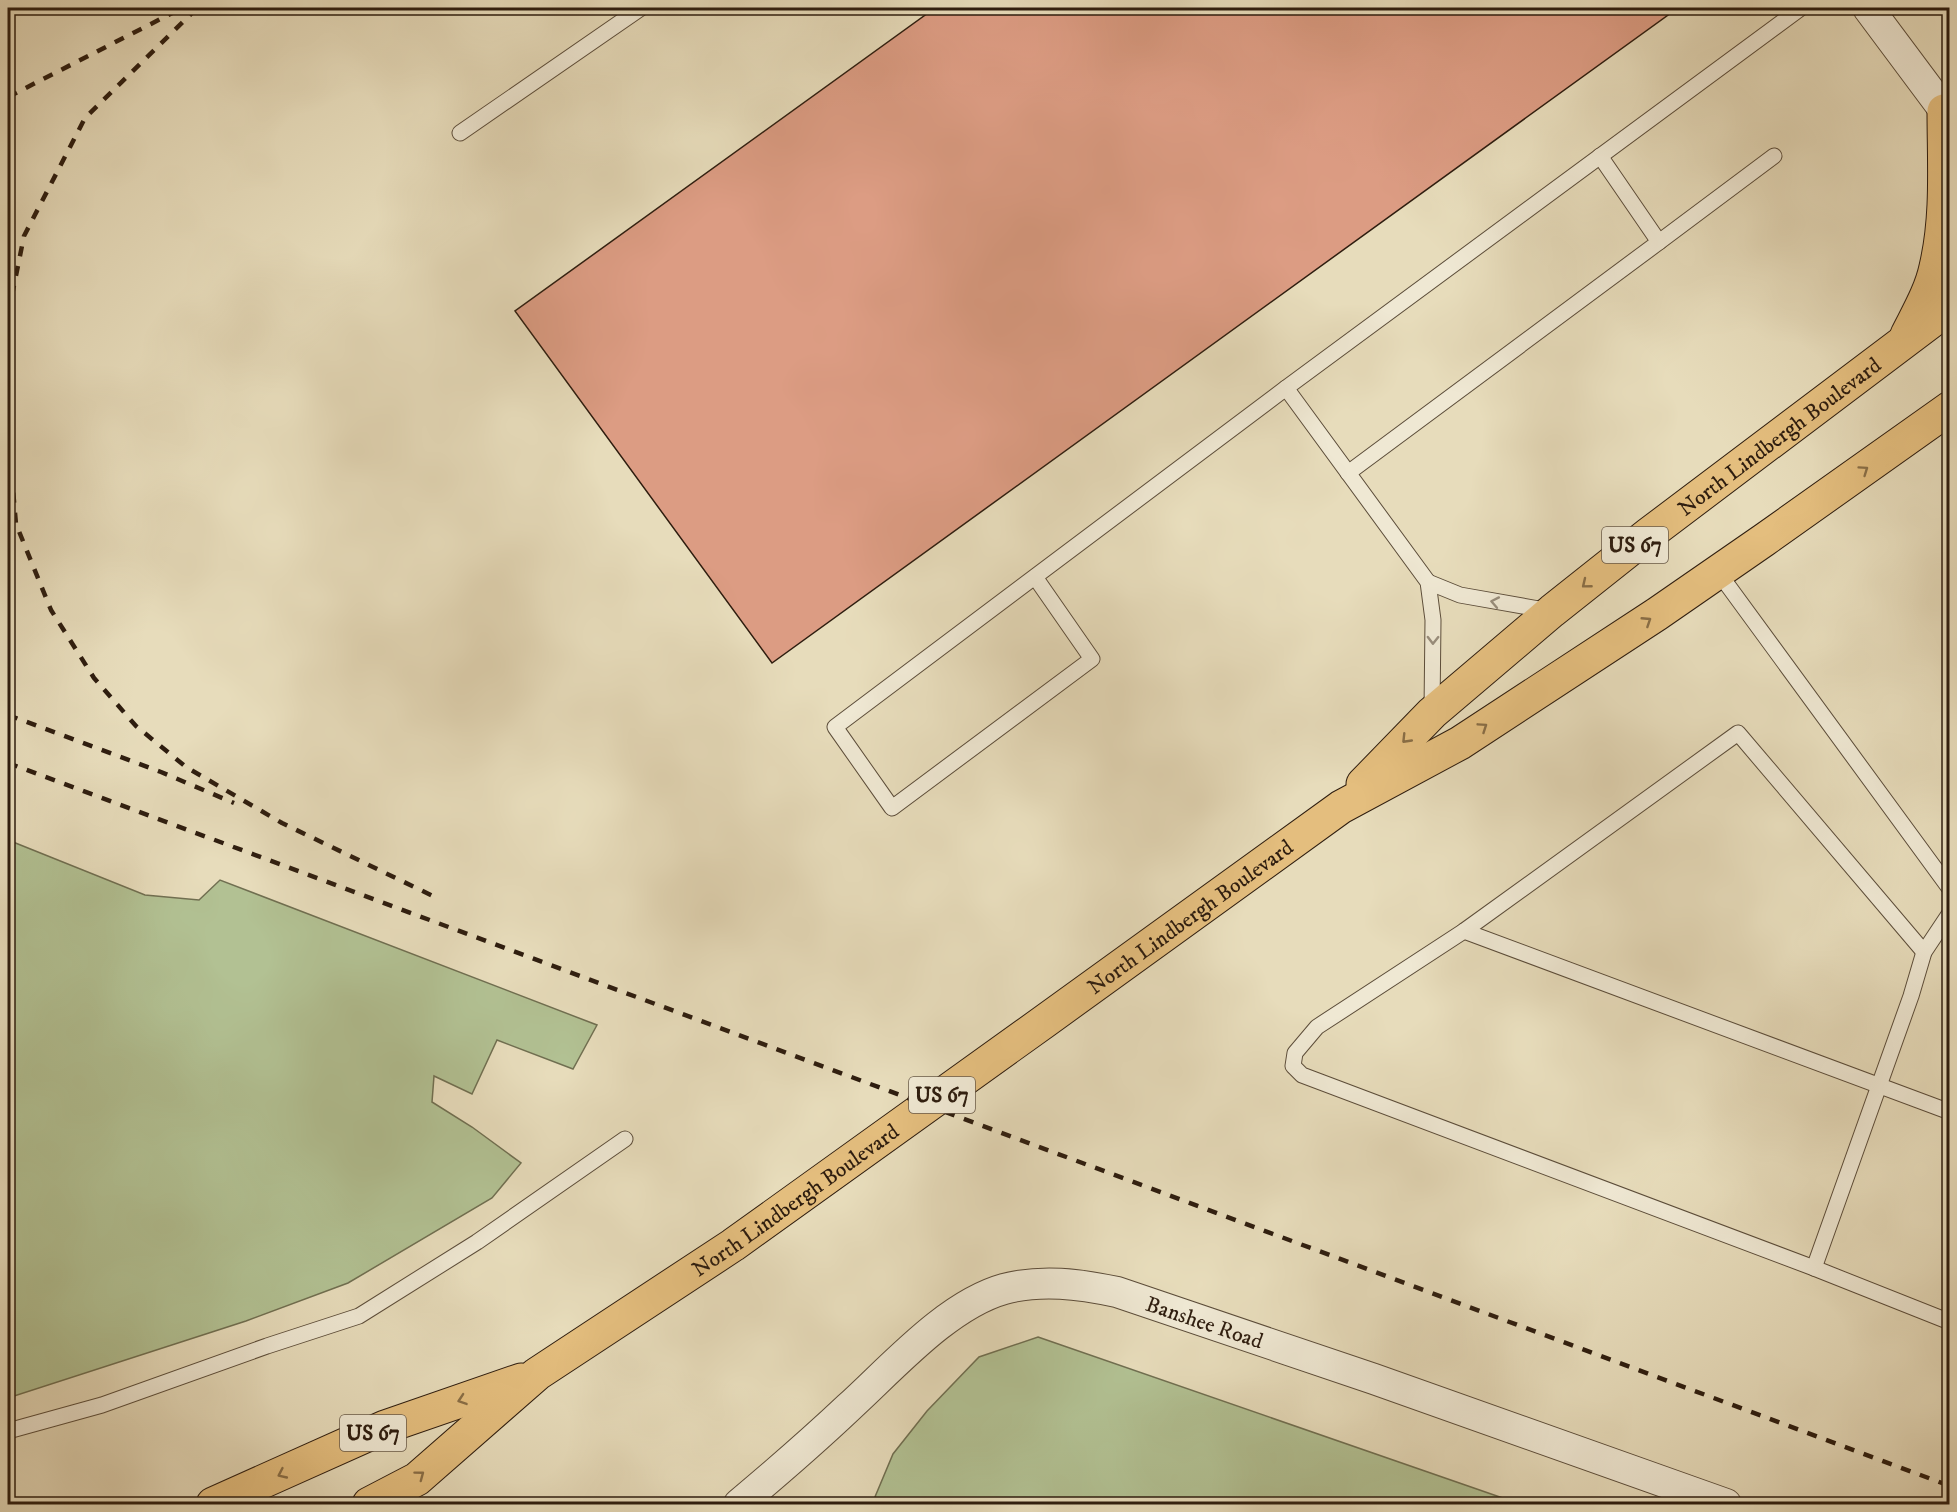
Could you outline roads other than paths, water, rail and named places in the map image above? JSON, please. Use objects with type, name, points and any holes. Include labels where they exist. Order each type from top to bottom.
[{"type":"highway","points":[[1903,341],[1923,304],[1936,269],[1945,213],[1948,114]]},
{"type":"highway","name":"North Lindbergh Boulevard","points":[[1341,807],[1432,713],[1552,611],[1649,534],[1950,307]]},
{"type":"highway","name":"North Lindbergh Boulevard","points":[[369,1504],[417,1479],[537,1374],[733,1245],[1341,807],[1460,743],[1657,614],[1950,408]]},
{"type":"highway","name":"North Lindbergh Boulevard","points":[[213,1504],[383,1428],[537,1374]]},
{"type":"street","points":[[1868,8],[1948,114]]},
{"type":"street","name":"Banshee Road","points":[[739,1504],[814,1440],[946,1319],[977,1299],[1004,1289],[1040,1283],[1078,1284],[1128,1296],[1374,1379],[1726,1504]]},
{"type":"lane","points":[[460,134],[641,8]]},
{"type":"lane","points":[[1035,577],[1092,659],[892,808],[835,727],[1286,388],[1801,8]]},
{"type":"lane","points":[[1599,156],[1659,242]]},
{"type":"lane","points":[[1348,473],[1773,156]]},
{"type":"lane","points":[[1286,388],[1428,582],[1433,620],[1432,713]]},
{"type":"lane","points":[[1718,572],[1950,889]]},
{"type":"lane","points":[[1428,582],[1460,595],[1552,611]]},
{"type":"lane","points":[[1924,952],[1738,733],[1464,931],[1317,1027],[1295,1053],[1293,1066],[1302,1075],[1814,1268],[1950,1322]]},
{"type":"lane","points":[[1814,1268],[1911,996],[1924,952],[1950,913]]},
{"type":"lane","points":[[1464,931],[1950,1112]]},
{"type":"lane","points":[[8,1431],[102,1405],[359,1316],[477,1242],[625,1139]]},
{"type":"railway","points":[[8,97],[182,8]]},
{"type":"railway","points":[[8,315],[24,236],[85,118],[197,8]]},
{"type":"railway","points":[[8,433],[16,524],[51,610],[94,678],[136,726],[186,767],[282,823],[435,897]]},
{"type":"railway","points":[[8,715],[161,772],[234,803]]},
{"type":"railway","points":[[8,763],[1950,1486]]}]
